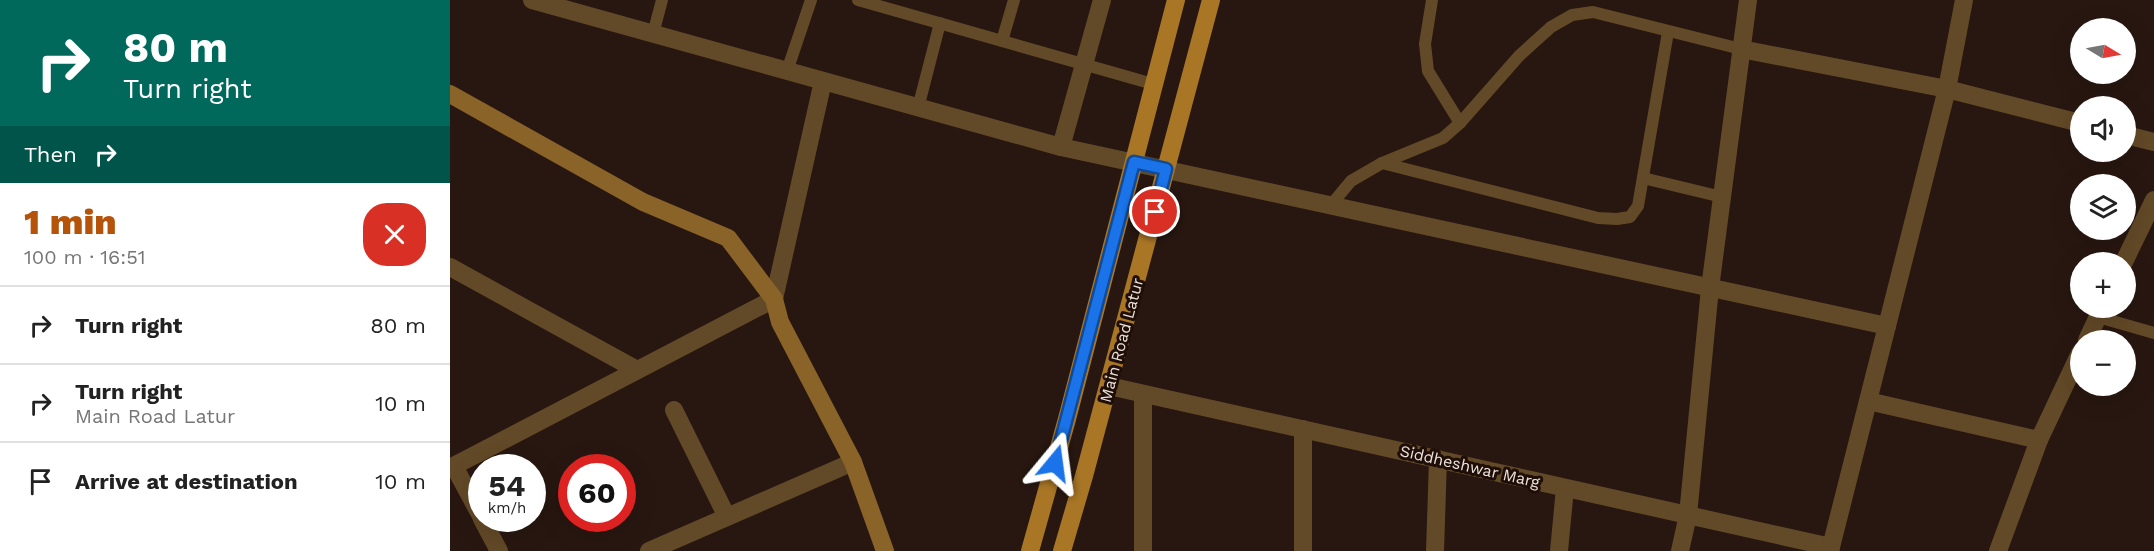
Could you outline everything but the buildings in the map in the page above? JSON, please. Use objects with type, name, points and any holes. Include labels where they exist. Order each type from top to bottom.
[{"type":"main road","points":[[1030,551],[1067,419],[1176,0]]},
{"type":"main road","name":"Main Road Latur","points":[[1062,551],[1109,386],[1210,0]]},
{"type":"main road","points":[[450,94],[643,202],[728,238],[774,299],[780,322],[853,462],[885,551]]},
{"type":"street","points":[[532,0],[552,3],[653,34],[1061,147],[1887,326]]},
{"type":"street","points":[[1061,147],[1102,0]]},
{"type":"street","points":[[1680,551],[1688,515],[1710,288],[1748,0]]},
{"type":"street","points":[[1830,549],[1947,89],[1964,0]]},
{"type":"street","points":[[1741,49],[1947,89],[2070,120]]},
{"type":"street","points":[[468,494],[452,467],[774,299],[823,81]]},
{"type":"street","points":[[2136,138],[2154,142]]},
{"type":"street","points":[[2129,252],[2154,200]]},
{"type":"street","points":[[450,267],[637,370]]},
{"type":"street","points":[[1998,551],[2039,440],[2070,374]]},
{"type":"street","name":"Siddheshwar Marg","points":[[1109,386],[1688,515],[1830,549]]},
{"type":"street","points":[[1143,394],[1143,551]]},
{"type":"street","points":[[1868,401],[2039,440]]},
{"type":"street","points":[[674,410],[727,517]]},
{"type":"street","points":[[1303,551],[1304,429]]},
{"type":"street","points":[[1435,551],[1438,459]]},
{"type":"street","points":[[649,551],[853,462]]},
{"type":"street","points":[[1559,551],[1565,488]]},
{"type":"street","points":[[489,532],[499,551]]},
{"type":"lane","points":[[653,34],[662,0]]},
{"type":"lane","points":[[787,71],[811,0]]},
{"type":"lane","points":[[858,0],[1153,84]]},
{"type":"lane","points":[[1002,41],[1014,0]]},
{"type":"lane","points":[[1432,0],[1425,44],[1428,71],[1460,123]]},
{"type":"lane","points":[[1331,205],[1350,181],[1382,163],[1443,138],[1460,123],[1519,56],[1551,27],[1572,15],[1593,12],[1741,49]]},
{"type":"lane","points":[[918,108],[939,23]]},
{"type":"lane","points":[[1382,163],[1598,218],[1630,217],[1638,206],[1668,32]]},
{"type":"lane","points":[[1642,178],[1722,197]]},
{"type":"lane","points":[[2115,318],[2154,333]]},
{"type":"route","points":[[1055,463],[1134,162],[1166,169],[1155,212]]}]
